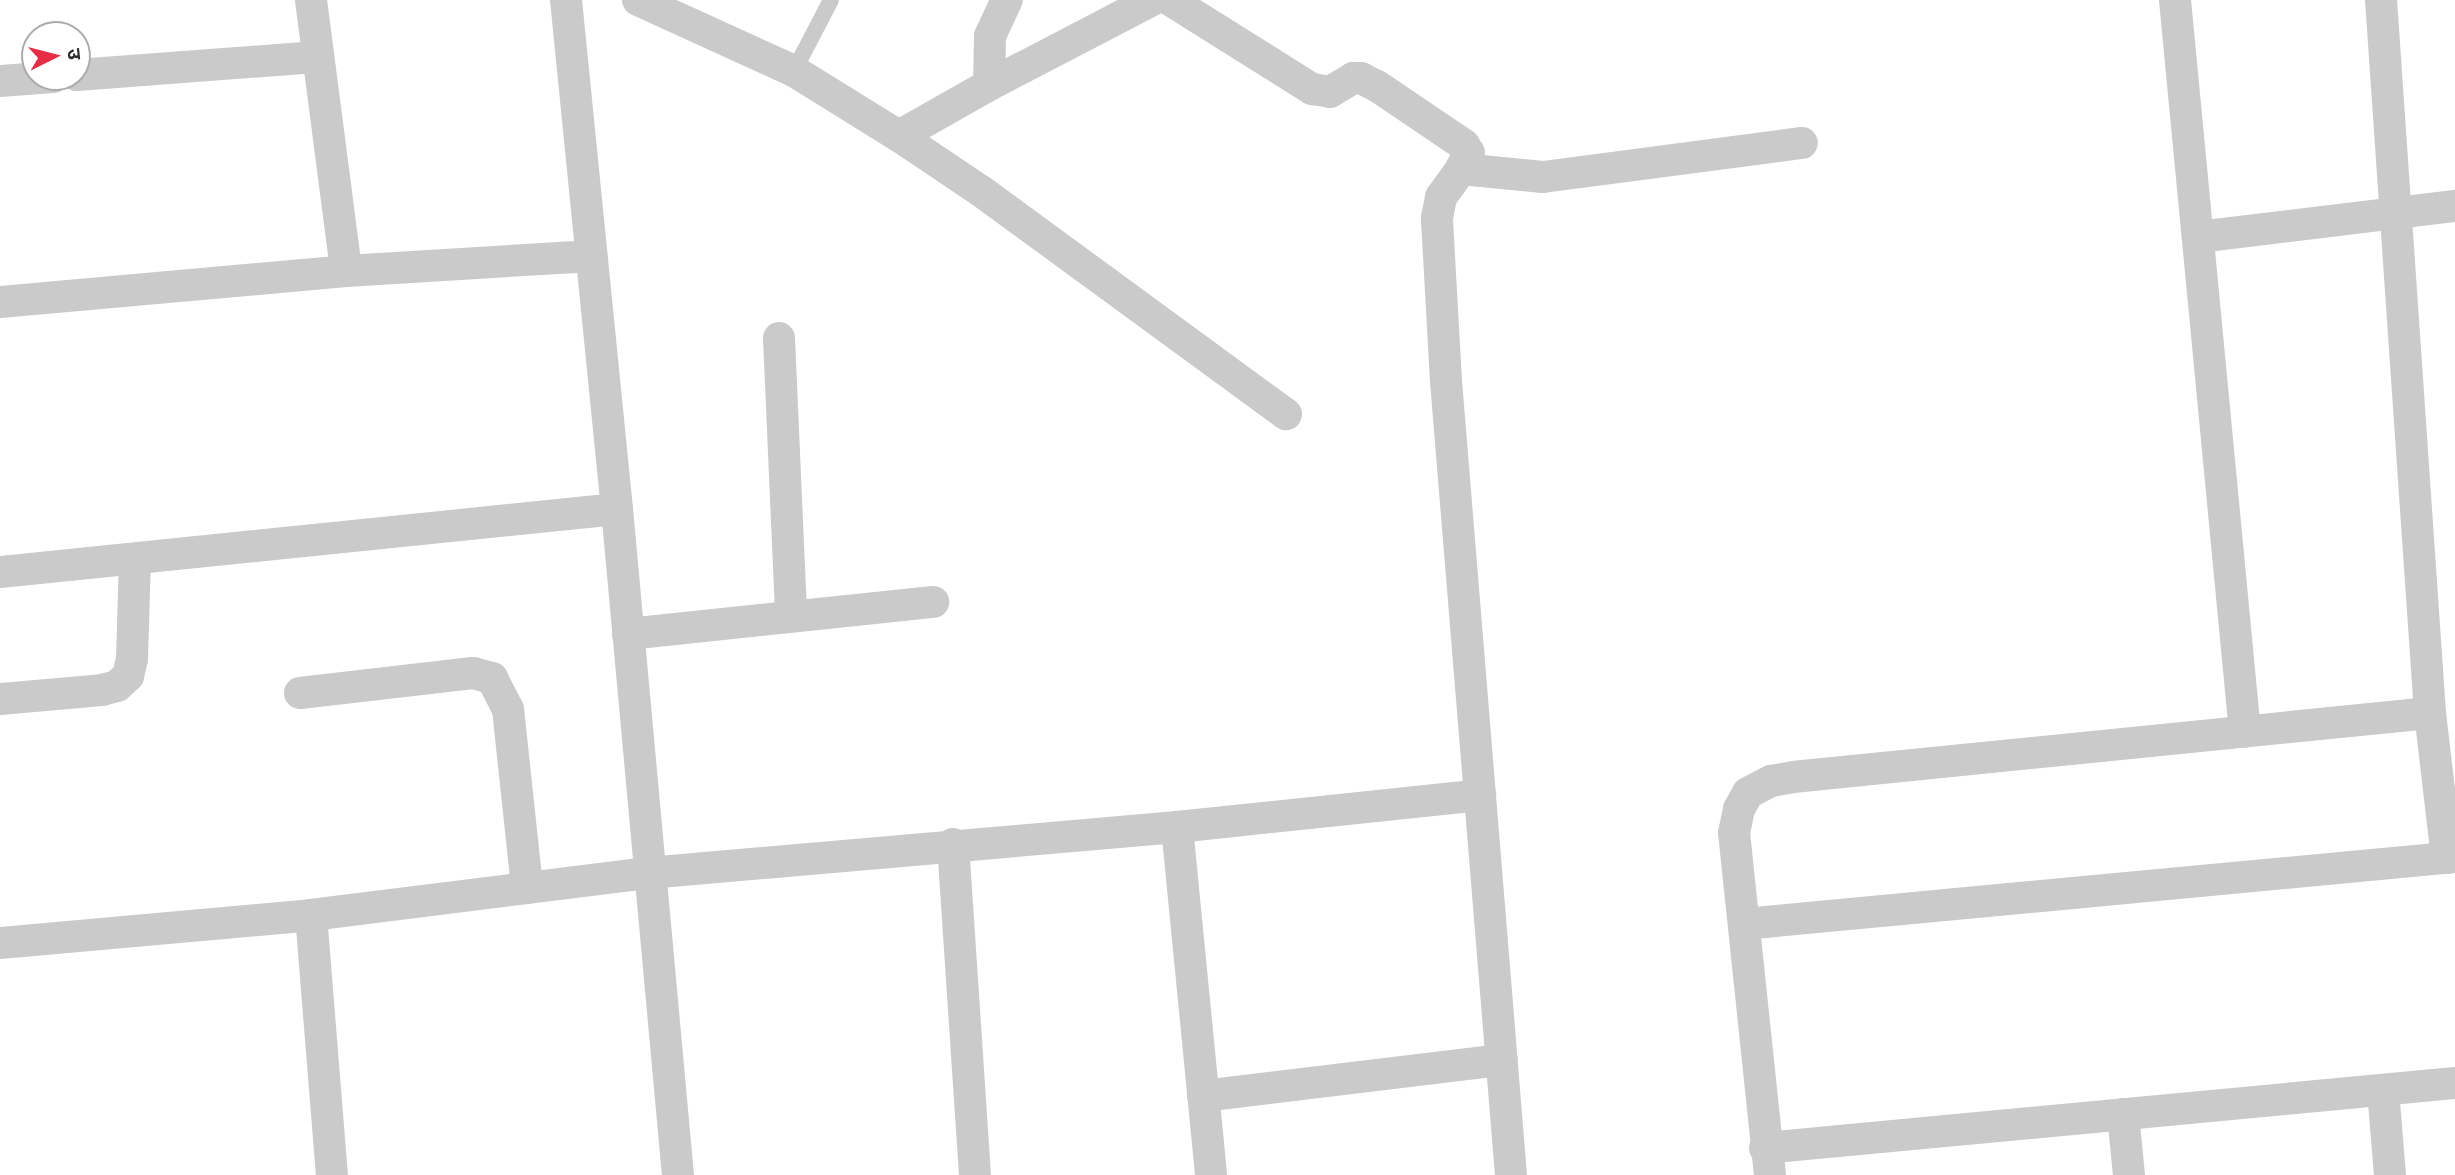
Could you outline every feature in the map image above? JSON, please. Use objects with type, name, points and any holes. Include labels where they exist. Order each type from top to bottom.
[{"type":"street","points":[[311,0],[316,57],[346,271]]},
{"type":"street","points":[[566,0],[617,509],[648,873],[678,1175]]},
{"type":"street","points":[[638,0],[794,71],[899,136],[981,191],[1286,414]]},
{"type":"street","points":[[989,85],[990,36],[1007,0]]},
{"type":"street","points":[[899,136],[989,85],[1152,0]]},
{"type":"street","points":[[1170,0],[1312,89],[1330,92],[1353,78],[1377,86],[1464,145],[1469,153],[1441,197],[1437,218],[1446,381],[1511,1175]]},
{"type":"street","points":[[2175,0],[2245,732]]},
{"type":"street","points":[[1744,924],[2451,858],[2430,713],[2381,0]]},
{"type":"street","points":[[91,74],[316,57]]},
{"type":"street","points":[[0,79],[21,78]]},
{"type":"street","points":[[1461,169],[1552,176],[1802,143]]},
{"type":"street","points":[[2198,237],[2455,206]]},
{"type":"street","points":[[0,302],[346,271],[592,256]]},
{"type":"street","points":[[779,338],[790,615]]},
{"type":"street","points":[[0,572],[617,509]]},
{"type":"street","points":[[0,699],[103,690],[117,686],[128,676],[132,659],[135,560]]},
{"type":"street","points":[[628,634],[933,601]]},
{"type":"street","points":[[300,693],[473,673],[492,678],[508,709],[527,888]]},
{"type":"street","points":[[2430,713],[1771,781],[1748,793],[1739,809],[1734,833],[1767,1161],[2123,1114],[2455,1083]]},
{"type":"street","points":[[0,943],[311,915],[648,873],[953,844],[1177,827],[1480,795]]},
{"type":"street","points":[[1177,827],[1211,1175]]},
{"type":"street","points":[[953,844],[975,1175]]},
{"type":"street","points":[[311,915],[332,1175]]},
{"type":"street","points":[[1203,1096],[1502,1060]]},
{"type":"street","points":[[2383,1090],[2390,1175]]},
{"type":"street","points":[[2123,1114],[2129,1175]]},
{"type":"lane","points":[[794,71],[831,0]]}]
